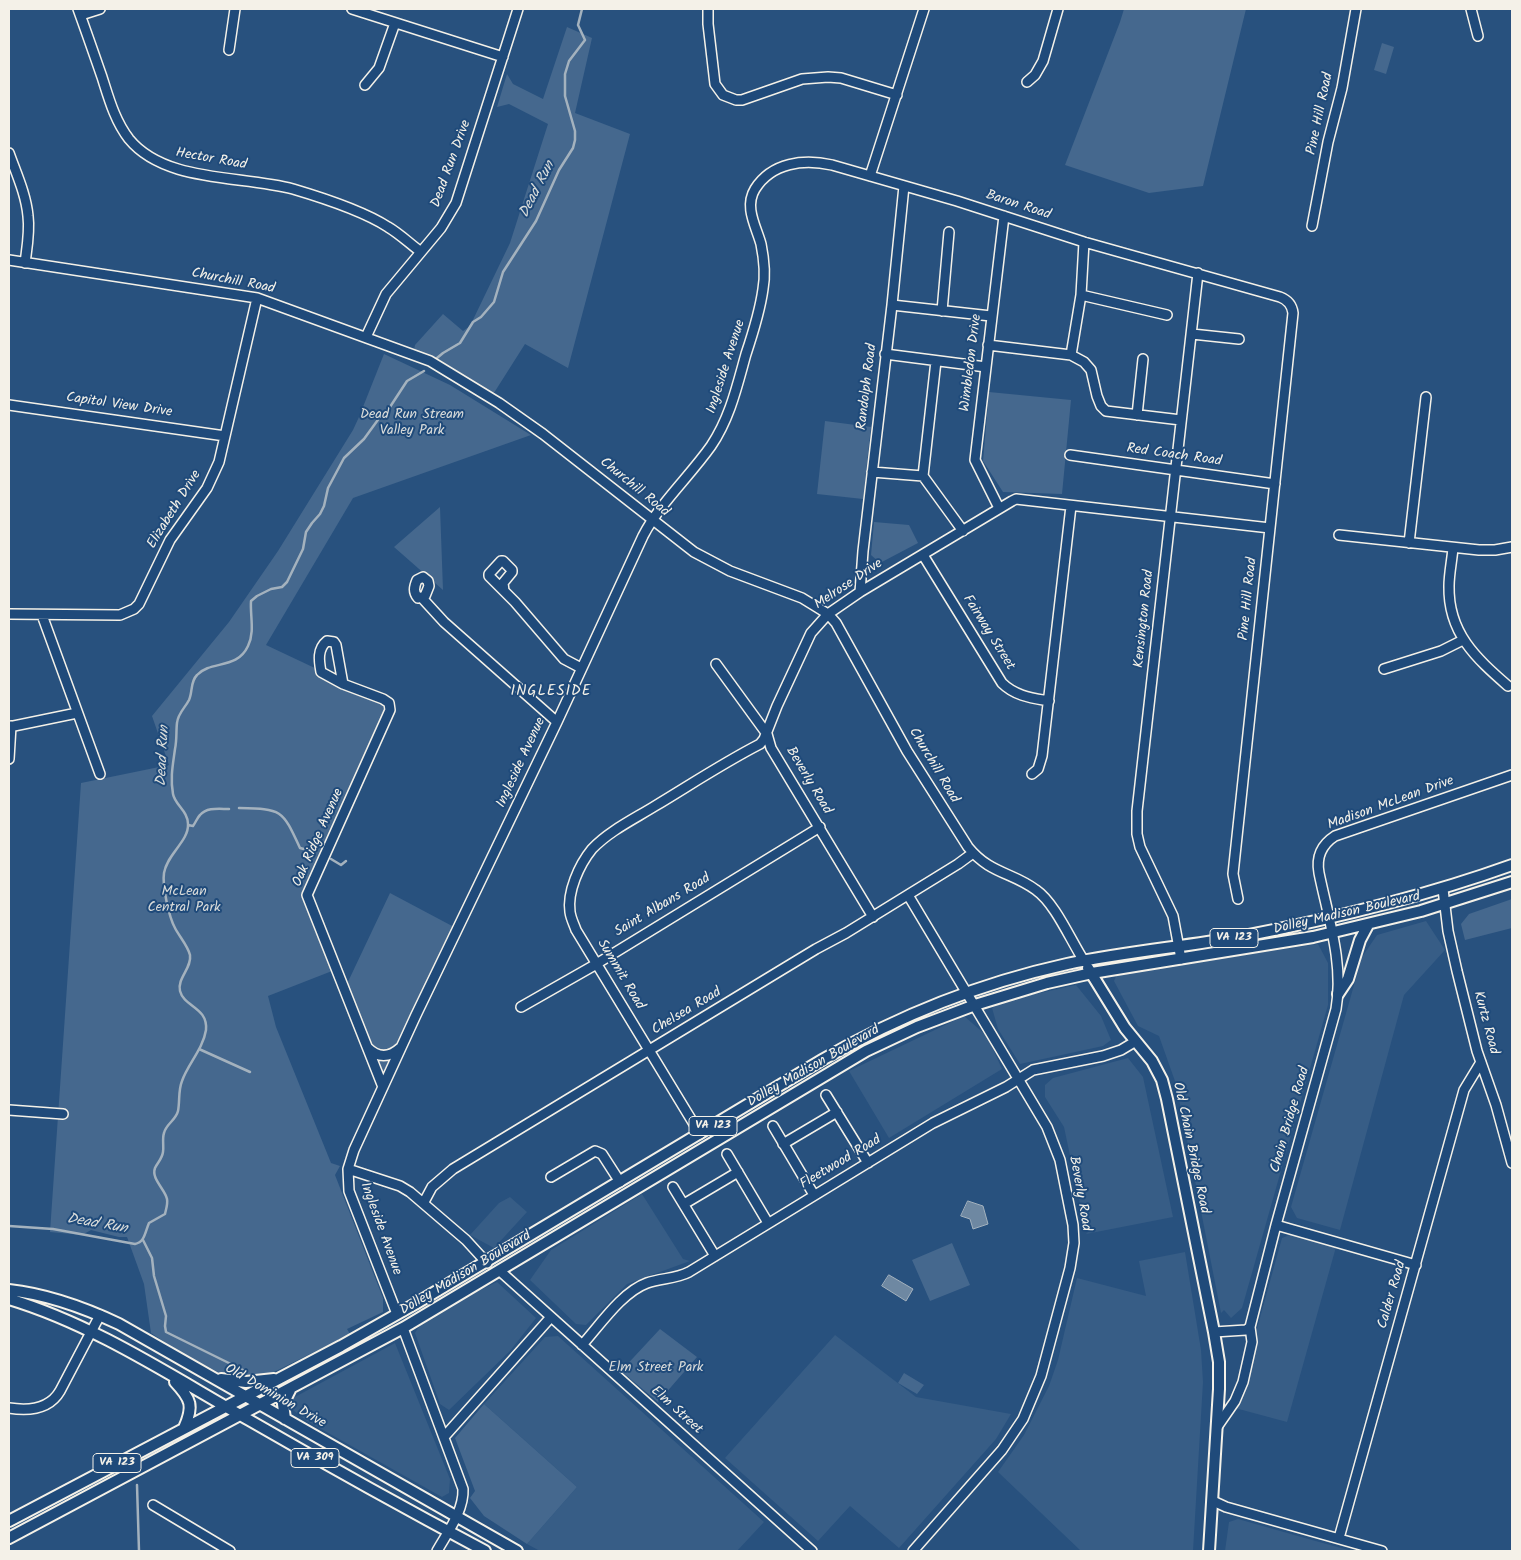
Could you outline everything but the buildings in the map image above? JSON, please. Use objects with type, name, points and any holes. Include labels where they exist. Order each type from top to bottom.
[{"type":"main road","name":"Dolley Madison Boulevard","points":[[9,1521],[280,1378],[415,1304],[487,1263],[859,1040],[912,1014],[1019,976],[1084,961],[1236,937],[1328,918],[1443,889],[1512,865]]},
{"type":"main road","name":"Dolley Madison Boulevard","points":[[9,1538],[402,1328],[500,1271],[839,1066],[911,1030],[975,1005],[1041,984],[1092,973],[1331,934],[1445,904],[1512,882]]},
{"type":"main road","points":[[1338,994],[1348,979],[1360,940],[1368,925]]},
{"type":"main road","name":"Old Chain Bridge Road","points":[[1084,961],[1121,1023],[1152,1061],[1164,1086],[1214,1332]]},
{"type":"main road","name":"Old Dominion Drive","points":[[9,1290],[62,1302],[100,1316],[140,1336],[517,1551]]},
{"type":"main road","points":[[9,1299],[92,1332],[225,1407]]},
{"type":"main road","points":[[402,1328],[404,1318],[415,1304]]},
{"type":"main road","points":[[373,1344],[394,1324],[397,1314]]},
{"type":"main road","points":[[1209,1551],[1218,1427],[1218,1352],[1214,1332]]},
{"type":"main road","points":[[165,1373],[184,1392],[189,1401],[189,1416],[184,1428]]},
{"type":"main road","points":[[212,1377],[246,1382],[280,1378]]},
{"type":"main road","points":[[285,1419],[283,1404],[290,1388]]},
{"type":"main road","name":"VA 309","points":[[225,1407],[485,1551]]},
{"type":"street","points":[[79,12],[100,9]]},
{"type":"street","points":[[229,50],[235,9]]},
{"type":"street","points":[[352,9],[503,57]]},
{"type":"street","name":"Dead Run Drive","points":[[366,337],[386,294],[442,228],[456,203],[518,9]]},
{"type":"street","points":[[708,9],[715,84],[718,90],[729,98],[742,100],[802,80],[828,76],[841,78],[896,95]]},
{"type":"street","points":[[870,176],[924,9]]},
{"type":"street","points":[[1027,82],[1043,61],[1058,9]]},
{"type":"street","name":"Pine Hill Road","points":[[1312,226],[1328,142],[1342,88],[1356,9]]},
{"type":"street","points":[[1471,9],[1478,36]]},
{"type":"street","name":"Hector Road","points":[[79,12],[115,115],[129,139],[149,157],[175,169],[267,184],[314,196],[380,222],[421,252]]},
{"type":"street","points":[[365,85],[379,68],[395,23]]},
{"type":"street","points":[[9,153],[26,201],[29,229],[25,263]]},
{"type":"street","name":"Baron Road","points":[[751,200],[754,190],[767,176],[779,168],[803,161],[820,162],[957,201],[1084,242],[1280,297],[1289,302]]},
{"type":"street","name":"Randolph Road","points":[[860,592],[904,186]]},
{"type":"street","name":"Ingleside Avenue","points":[[397,1314],[349,1191],[348,1169],[354,1150],[652,519],[711,445],[726,418],[735,394],[759,311],[764,281],[763,256],[752,218],[751,200]]},
{"type":"street","name":"Wimbledon Drive","points":[[999,508],[975,460],[1004,216]]},
{"type":"street","points":[[942,311],[949,232]]},
{"type":"street","points":[[1071,355],[1081,295],[1084,242]]},
{"type":"street","name":"Churchill Road","points":[[9,260],[257,298],[430,361],[447,370],[543,434],[690,549],[712,563],[802,598],[828,614],[836,623],[934,794],[973,853],[994,869],[1041,894],[1084,961]]},
{"type":"street","name":"Kensington Road","points":[[1181,959],[1176,925],[1170,908],[1140,847],[1136,824],[1141,766],[1177,470],[1198,273]]},
{"type":"street","points":[[1081,295],[1167,315]]},
{"type":"street","name":"Elizabeth Drive","points":[[9,614],[120,615],[134,609],[139,604],[170,540],[214,476],[219,462],[257,298]]},
{"type":"street","name":"Pine Hill Road","points":[[1238,899],[1233,874],[1293,313],[1289,302]]},
{"type":"street","points":[[892,305],[991,316]]},
{"type":"street","points":[[1192,334],[1239,339]]},
{"type":"street","points":[[988,345],[1071,355],[1084,362],[1091,370],[1100,406],[1106,411],[1181,420]]},
{"type":"street","points":[[885,354],[986,366]]},
{"type":"street","points":[[1137,415],[1143,359]]},
{"type":"street","points":[[936,361],[923,476],[962,531]]},
{"type":"street","points":[[1409,543],[1426,397]]},
{"type":"street","name":"Capitol View Drive","points":[[9,405],[225,436]]},
{"type":"street","name":"Red Coach Road","points":[[1070,455],[1275,484]]},
{"type":"street","points":[[872,472],[923,476]]},
{"type":"street","name":"Melrose Drive","points":[[569,906],[574,883],[581,866],[599,843],[722,764],[760,744],[767,734],[777,706],[811,633],[828,614],[860,592],[999,508],[1016,499],[1270,528]]},
{"type":"street","points":[[1032,774],[1038,769],[1042,756],[1071,506]]},
{"type":"street","points":[[1339,535],[1479,550],[1512,547]]},
{"type":"street","points":[[1453,548],[1449,586],[1452,615],[1463,640],[1484,665],[1508,686]]},
{"type":"street","name":"Fairway Street","points":[[923,554],[1002,683],[1025,697],[1049,701]]},
{"type":"street","points":[[504,590],[564,659],[582,668]]},
{"type":"street","points":[[422,598],[444,622],[557,722]]},
{"type":"street","points":[[42,615],[100,774]]},
{"type":"street","points":[[1384,669],[1441,651],[1463,640]]},
{"type":"street","points":[[327,641],[334,642],[336,645],[343,684],[321,672],[319,655],[327,641]]},
{"type":"street","name":"Beverly Road","points":[[716,664],[767,734],[772,748],[873,917]]},
{"type":"street","name":"Oak Ridge Avenue","points":[[343,684],[383,699],[389,703],[390,710],[306,895],[383,1087]]},
{"type":"street","points":[[9,759],[10,726],[77,713]]},
{"type":"street","name":"Madison McLean Drive","points":[[1328,918],[1318,860],[1322,848],[1332,839],[1512,775]]},
{"type":"street","name":"Saint Albans Road","points":[[521,1006],[593,966],[596,962],[820,827]]},
{"type":"street","name":"Chelsea Road","points":[[424,1202],[432,1187],[453,1169],[816,949],[873,917],[973,853]]},
{"type":"street","name":"Kurtz Road","points":[[1443,889],[1451,948],[1481,1062],[1496,1105],[1512,1163]]},
{"type":"street","name":"Beverly Road","points":[[908,894],[1047,1127],[1058,1154],[1073,1230],[1070,1268],[1041,1376],[1023,1419],[991,1464],[913,1551]]},
{"type":"street","name":"Summit Road","points":[[569,906],[571,919],[576,930],[700,1134]]},
{"type":"street","name":"Chain Bridge Road","points":[[1218,1427],[1235,1401],[1243,1378],[1252,1342],[1250,1327],[1276,1225],[1335,1014],[1338,994],[1338,968],[1328,918]]},
{"type":"street","name":"Fleetwood Road","points":[[582,1345],[616,1306],[633,1291],[652,1282],[685,1274],[933,1123],[1006,1087],[1033,1070],[1121,1050],[1136,1041]]},
{"type":"street","points":[[367,1046],[372,1052],[383,1056],[392,1054],[402,1046]]},
{"type":"street","name":"Calder Road","points":[[1339,1538],[1464,1090],[1481,1062]]},
{"type":"street","points":[[826,1095],[868,1163]]},
{"type":"street","points":[[9,1110],[63,1114]]},
{"type":"street","points":[[784,1144],[837,1112]]},
{"type":"street","points":[[773,1126],[814,1195]]},
{"type":"street","points":[[551,1177],[595,1151],[602,1154],[620,1182]]},
{"type":"street","points":[[727,1154],[768,1223]]},
{"type":"street","points":[[348,1169],[400,1186],[424,1202],[466,1240],[487,1263]]},
{"type":"street","points":[[684,1204],[738,1172]]},
{"type":"street","points":[[673,1187],[715,1256]]},
{"type":"street","points":[[1276,1225],[1416,1265]]},
{"type":"street","name":"Elm Street","points":[[500,1271],[812,1551]]},
{"type":"street","points":[[9,1408],[35,1409],[46,1405],[54,1399],[60,1392],[100,1316]]},
{"type":"street","points":[[444,1436],[551,1317]]},
{"type":"street","points":[[1214,1332],[1246,1330],[1250,1327]]},
{"type":"street","points":[[402,1328],[463,1489],[462,1500],[456,1516],[437,1551]]},
{"type":"street","points":[[1213,1501],[1226,1507],[1382,1551]]},
{"type":"street","points":[[153,1505],[230,1551]]},
{"type":"shaded area","points":[[1426,921],[1445,950],[1404,995],[1340,1230],[1297,1218],[1291,1207],[1362,957],[1377,935]]},
{"type":"shaded area","points":[[1318,944],[1328,963],[1328,1005],[1242,1308],[1231,1318],[1224,1310],[1221,1313],[1176,1084],[1159,1036],[1138,1026],[1114,981],[1117,974]]},
{"type":"shaded area","points":[[1076,985],[1101,1016],[1111,1040],[1103,1046],[1020,1064],[998,1029],[992,1008],[1004,1001]]},
{"type":"shaded area","points":[[964,1016],[987,1036],[1002,1069],[889,1138],[849,1071]]},
{"type":"shaded area","points":[[1128,1058],[1143,1077],[1173,1217],[1086,1234],[1090,1230],[1086,1207],[1081,1208],[1064,1127],[1045,1097],[1045,1085],[1053,1078]]},
{"type":"shaded area","points":[[642,1194],[683,1259],[690,1261],[627,1284],[586,1325],[576,1324],[530,1280],[551,1250]]},
{"type":"shaded area","points":[[510,1197],[527,1212],[494,1248],[470,1235],[499,1203]]},
{"type":"shaded area","points":[[968,1201],[983,1206],[988,1224],[973,1229],[970,1219],[961,1216]]},
{"type":"shaded area","points":[[1292,1234],[1336,1247],[1287,1422],[1235,1408],[1282,1238]]},
{"type":"shaded area","points":[[1185,1252],[1201,1350],[1203,1382],[1193,1551],[1081,1551],[998,1472],[1024,1435],[1049,1386],[1058,1360],[1077,1278],[1146,1296],[1139,1261]]},
{"type":"shaded area","points":[[889,1275],[913,1289],[906,1301],[882,1286]]},
{"type":"shaded area","points":[[497,1282],[536,1318],[510,1351],[449,1410],[440,1404],[415,1333],[421,1323],[446,1306]]},
{"type":"shaded area","points":[[835,1335],[916,1397],[1011,1414],[996,1439],[899,1548],[850,1506],[818,1541],[725,1458]]},
{"type":"shaded area","points":[[558,1336],[764,1522],[737,1551],[540,1551],[527,1544],[577,1487],[484,1404],[545,1337]]},
{"type":"shaded area","points":[[395,1343],[450,1479],[449,1493],[442,1497],[307,1421],[293,1410],[293,1398]]},
{"type":"shaded area","points":[[1238,1519],[1352,1551],[1225,1551],[1229,1522]]},
{"type":"green space","points":[[1124,9],[1246,9],[1203,186],[1149,193],[1065,165]]},
{"type":"green space","name":"Dead Run Stream Valley Park","points":[[567,27],[592,38],[575,113],[630,134],[568,368],[525,344],[492,396],[414,350],[415,345],[443,314],[463,331],[470,326],[510,243],[548,124],[509,104],[497,107],[507,74],[513,84],[543,99]]},
{"type":"green space","points":[[1382,43],[1394,47],[1386,74],[1374,70]]},
{"type":"green space","name":"McLean Central Park","points":[[384,354],[450,385],[531,435],[353,498],[266,645],[389,703],[304,891],[332,971],[268,996],[276,1027],[331,1163],[340,1166],[335,1175],[383,1298],[383,1312],[347,1329],[350,1334],[272,1373],[235,1381],[178,1351],[151,1333],[144,1284],[127,1237],[119,1237],[91,1230],[82,1235],[50,1232],[81,783],[169,765],[152,716],[229,622],[278,551],[353,430]]},
{"type":"green space","points":[[989,392],[1071,400],[1062,494],[1003,492],[983,461]]},
{"type":"green space","points":[[825,421],[871,427],[863,499],[817,494]]},
{"type":"green space","points":[[440,507],[443,590],[394,547]]},
{"type":"green space","points":[[874,522],[909,525],[918,543],[880,563],[871,555]]},
{"type":"green space","points":[[390,893],[454,927],[381,1081],[346,986]]},
{"type":"green space","points":[[1512,899],[1512,928],[1465,940],[1461,924],[1469,914]]},
{"type":"green space","points":[[952,1243],[970,1285],[930,1301],[912,1260]]},
{"type":"green space","name":"Elm Street Park","points":[[660,1329],[697,1357],[658,1402],[621,1371]]},
{"type":"green space","points":[[904,1373],[924,1385],[917,1394],[898,1383]]},
{"type":"green space","points":[[484,1404],[577,1487],[527,1544],[484,1516],[470,1498],[475,1491],[455,1438]]},
{"type":"waterway","name":"Dead Run","points":[[437,358],[460,343],[473,322],[481,317],[494,302],[503,272],[536,221],[559,170],[573,148],[575,131],[565,96],[565,74],[569,61],[585,40],[578,25],[582,9]]},
{"type":"waterway","name":"Dead Run","points":[[9,1226],[53,1229],[135,1244],[143,1239],[149,1223],[165,1214],[167,1205],[166,1195],[154,1172],[161,1159],[165,1130],[178,1111],[182,1081],[202,1044],[206,1030],[206,1022],[203,1016],[186,1001],[180,991],[190,955],[170,917],[164,886],[166,866],[182,842],[188,824],[186,815],[174,798],[172,788],[178,719],[189,700],[193,681],[197,675],[203,670],[231,662],[243,654],[248,646],[251,635],[251,601],[271,589],[282,587],[287,582],[303,549],[306,532],[320,514],[328,488],[344,458],[364,439],[380,417],[388,410],[407,381],[424,371]]},
{"type":"waterway","points":[[239,808],[264,809],[279,814],[289,825],[300,848],[315,852]]},
{"type":"waterway","points":[[188,825],[193,826],[203,812],[213,809],[229,809]]},
{"type":"waterway","points":[[331,859],[341,865],[346,861]]},
{"type":"waterway","points":[[199,1049],[250,1072]]},
{"type":"waterway","points":[[143,1240],[152,1258],[154,1276],[166,1316],[166,1332],[245,1371]]},
{"type":"waterway","points":[[137,1485],[139,1551]]},
{"type":"district","name":"INGLESIDE","points":[[551,692]]}]
